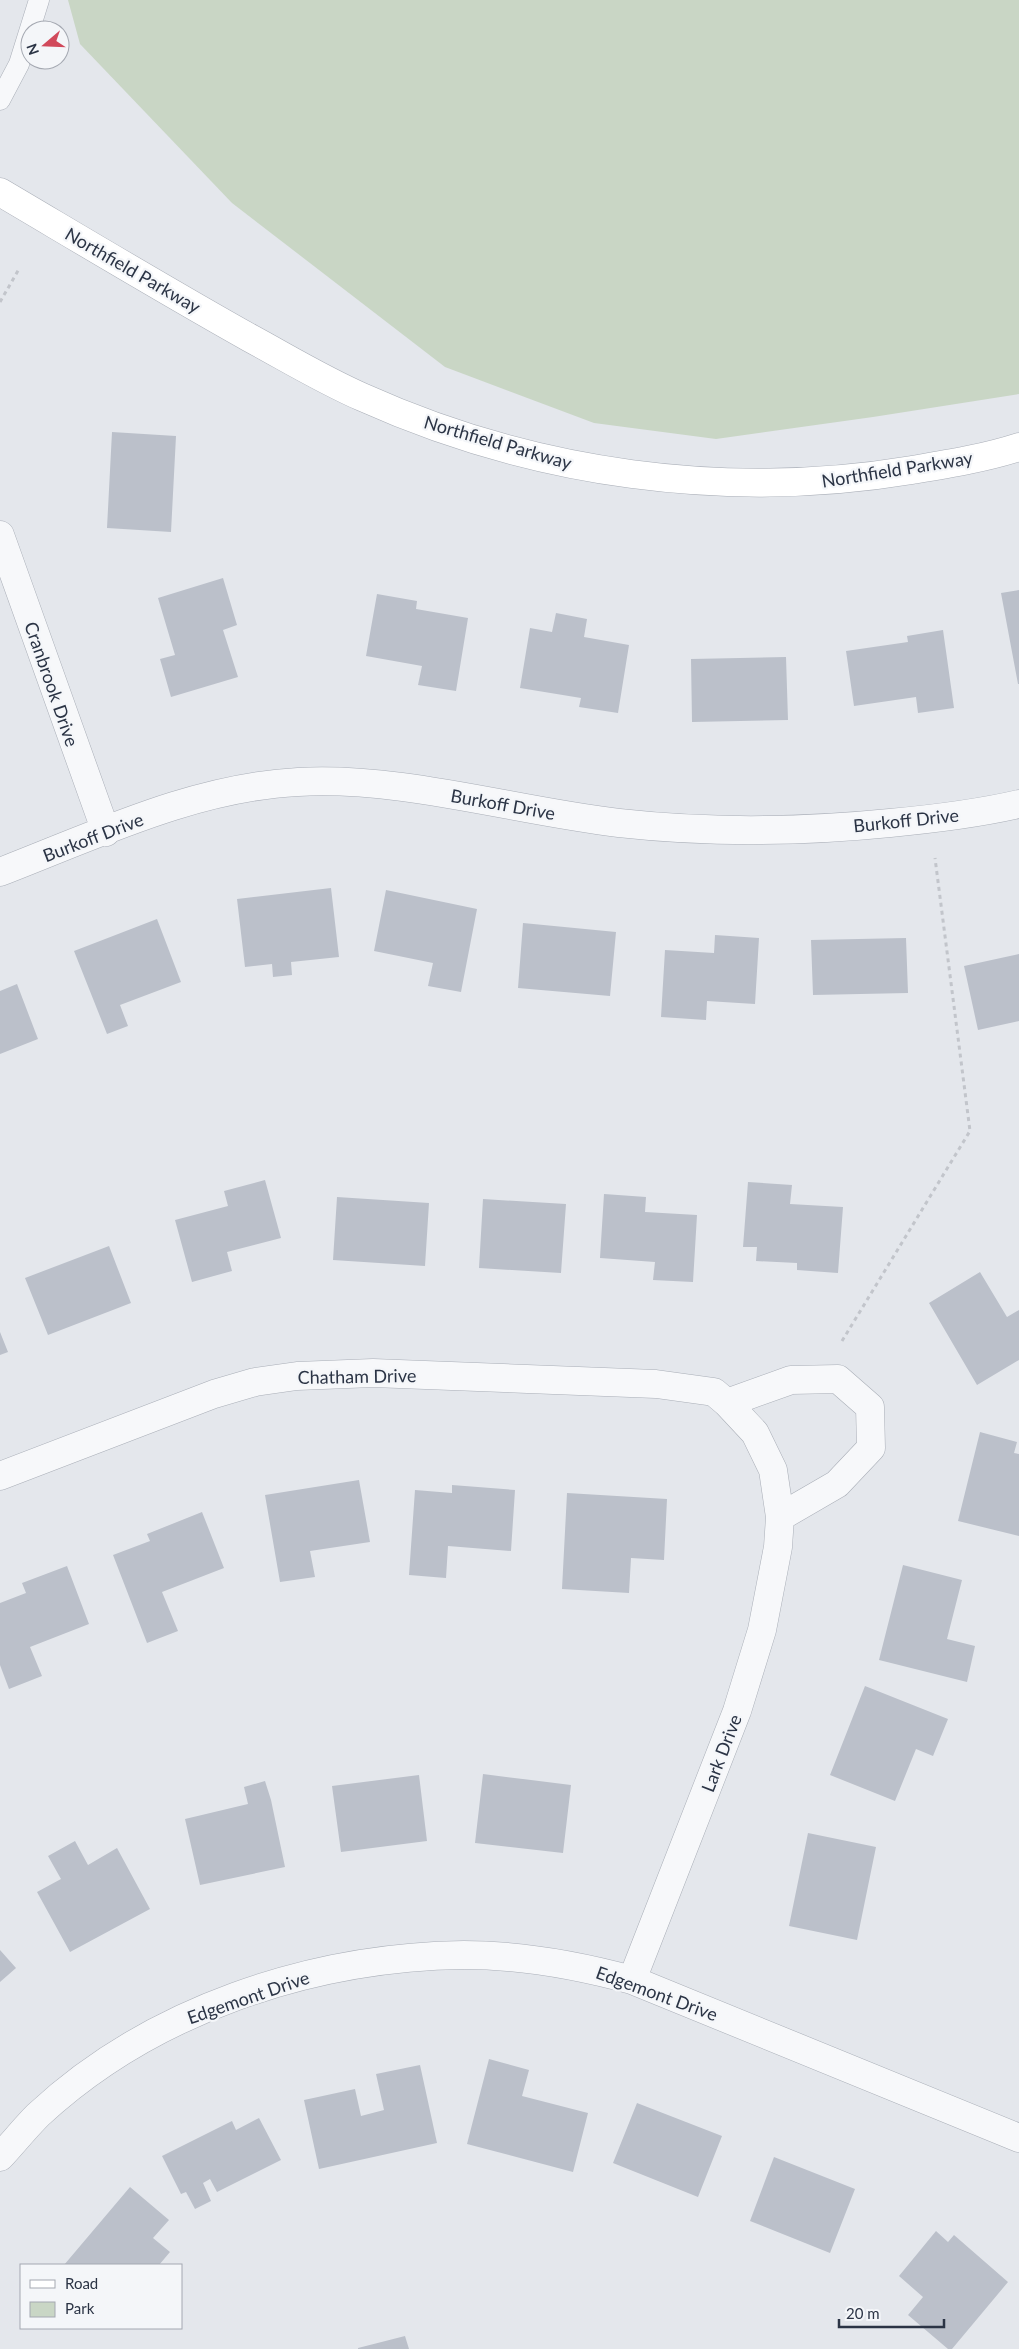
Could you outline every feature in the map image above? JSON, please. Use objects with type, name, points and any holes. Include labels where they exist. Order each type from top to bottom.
[{"type":"street","name":"Northfield Parkway","points":[[0,192],[219,320],[361,396],[470,438],[528,454],[602,470],[674,480],[807,483],[873,477],[941,466],[1019,447]]},
{"type":"street","name":"Cranbrook Drive","points":[[0,535],[106,832]]},
{"type":"street","name":"Burkoff Drive","points":[[0,872],[106,832],[214,795],[258,786],[300,782],[350,783],[421,790],[618,823],[693,829],[776,831],[850,827],[945,817],[1019,804]]},
{"type":"street","name":"Chatham Drive","points":[[0,1476],[214,1394],[254,1382],[297,1376],[373,1372],[656,1384],[714,1392],[755,1433],[773,1470]]},
{"type":"street","points":[[727,1403],[791,1380],[838,1380],[870,1407],[871,1448],[837,1484],[780,1517]]},
{"type":"street","name":"Lark Drive","points":[[632,1980],[738,1711],[762,1630],[778,1547],[780,1517],[773,1470]]},
{"type":"street","name":"Edgemont Drive","points":[[0,2157],[38,2115],[88,2074],[144,2037],[215,2005],[291,1978],[378,1960],[465,1955],[540,1960],[582,1967],[632,1980],[1019,2138]]},
{"type":"lane","points":[[0,100],[19,64],[39,0]]},
{"type":"path","points":[[0,302],[19,269]]},
{"type":"path","points":[[842,1341],[970,1131],[935,858]]},
{"type":"green space","points":[[68,0],[1019,0],[1019,394],[716,439],[594,423],[445,367],[232,203],[80,44]]},
{"type":"building","points":[[112,432],[176,436],[171,532],[107,528]]},
{"type":"building","points":[[223,578],[237,625],[223,630],[238,677],[171,697],[160,659],[175,655],[158,598]]},
{"type":"building","points":[[1019,590],[1019,684],[1018,684],[1001,593]]},
{"type":"building","points":[[377,594],[417,601],[416,609],[468,618],[456,691],[418,685],[422,666],[366,656]]},
{"type":"building","points":[[556,613],[587,619],[584,637],[629,645],[618,713],[579,707],[581,698],[520,688],[530,628],[552,632]]},
{"type":"building","points":[[943,630],[954,708],[918,713],[916,697],[854,706],[846,651],[908,642],[907,636]]},
{"type":"building","points":[[786,657],[788,720],[692,722],[691,659]]},
{"type":"building","points":[[331,888],[339,957],[291,962],[292,975],[273,977],[272,964],[245,967],[237,899]]},
{"type":"building","points":[[386,890],[477,909],[461,992],[428,986],[433,963],[374,951]]},
{"type":"building","points":[[157,919],[181,982],[120,1005],[128,1026],[107,1034],[74,951]]},
{"type":"building","points":[[523,923],[616,932],[610,996],[518,988]]},
{"type":"building","points":[[715,935],[759,938],[755,1004],[707,1001],[706,1020],[661,1017],[665,950],[714,953]]},
{"type":"building","points":[[906,938],[908,993],[813,995],[811,940]]},
{"type":"building","points":[[1019,954],[1019,1021],[978,1030],[964,966]]},
{"type":"building","points":[[17,984],[38,1039],[0,1054],[0,991]]},
{"type":"building","points":[[265,1180],[281,1238],[227,1252],[232,1271],[192,1282],[175,1220],[228,1206],[224,1191]]},
{"type":"building","points":[[748,1182],[792,1185],[790,1204],[843,1207],[838,1273],[797,1270],[797,1263],[756,1261],[757,1247],[743,1247]]},
{"type":"building","points":[[604,1194],[646,1197],[645,1212],[697,1215],[693,1282],[653,1280],[655,1262],[600,1258]]},
{"type":"building","points":[[337,1197],[429,1203],[425,1266],[333,1260]]},
{"type":"building","points":[[483,1199],[566,1204],[561,1273],[479,1268]]},
{"type":"building","points":[[109,1246],[131,1303],[48,1335],[25,1278]]},
{"type":"building","points":[[980,1272],[1007,1317],[1019,1310],[1019,1360],[977,1385],[929,1303]]},
{"type":"building","points":[[0,1332],[8,1352],[0,1355]]},
{"type":"building","points":[[980,1432],[1017,1442],[1014,1453],[1019,1454],[1019,1536],[958,1521]]},
{"type":"building","points":[[359,1480],[370,1542],[310,1551],[315,1577],[280,1582],[265,1495]]},
{"type":"building","points":[[452,1485],[515,1490],[511,1551],[448,1546],[446,1578],[409,1575],[415,1490],[452,1493]]},
{"type":"building","points":[[567,1493],[667,1499],[664,1560],[631,1558],[629,1593],[562,1589]]},
{"type":"building","points":[[202,1512],[224,1568],[162,1592],[178,1631],[147,1643],[113,1555],[150,1541],[147,1534]]},
{"type":"building","points":[[903,1565],[962,1580],[947,1639],[975,1646],[967,1682],[879,1660]]},
{"type":"building","points":[[67,1566],[89,1624],[30,1647],[42,1676],[9,1689],[0,1665],[0,1603],[26,1593],[22,1583]]},
{"type":"building","points":[[865,1686],[948,1719],[933,1756],[916,1749],[895,1801],[830,1775]]},
{"type":"building","points":[[483,1774],[571,1785],[563,1853],[475,1843]]},
{"type":"building","points":[[419,1775],[427,1841],[341,1852],[332,1786]]},
{"type":"building","points":[[265,1781],[271,1800],[285,1867],[200,1885],[185,1819],[248,1804],[244,1787]]},
{"type":"building","points":[[808,1833],[876,1847],[857,1940],[789,1926]]},
{"type":"building","points":[[75,1841],[88,1865],[117,1848],[150,1909],[70,1952],[37,1892],[61,1879],[48,1856]]},
{"type":"building","points":[[0,1950],[16,1968],[0,1982]]},
{"type":"building","points":[[489,2059],[529,2070],[522,2096],[588,2113],[573,2172],[467,2144]]},
{"type":"building","points":[[420,2065],[437,2143],[319,2169],[304,2100],[355,2089],[361,2116],[384,2110],[376,2074]]},
{"type":"building","points":[[637,2103],[722,2136],[698,2197],[613,2163]]},
{"type":"building","points":[[259,2118],[281,2160],[217,2192],[210,2179],[203,2183],[211,2201],[195,2209],[186,2192],[181,2194],[162,2156],[232,2121],[236,2130]]},
{"type":"building","points":[[774,2157],[855,2189],[830,2253],[750,2221]]},
{"type":"building","points":[[130,2187],[169,2220],[153,2238],[170,2252],[160,2264],[65,2264]]},
{"type":"building","points":[[936,2231],[948,2242],[954,2235],[1008,2282],[952,2349],[948,2349],[908,2315],[923,2297],[899,2276]]},
{"type":"building","points":[[405,2336],[409,2349],[358,2349],[358,2348]]}]
